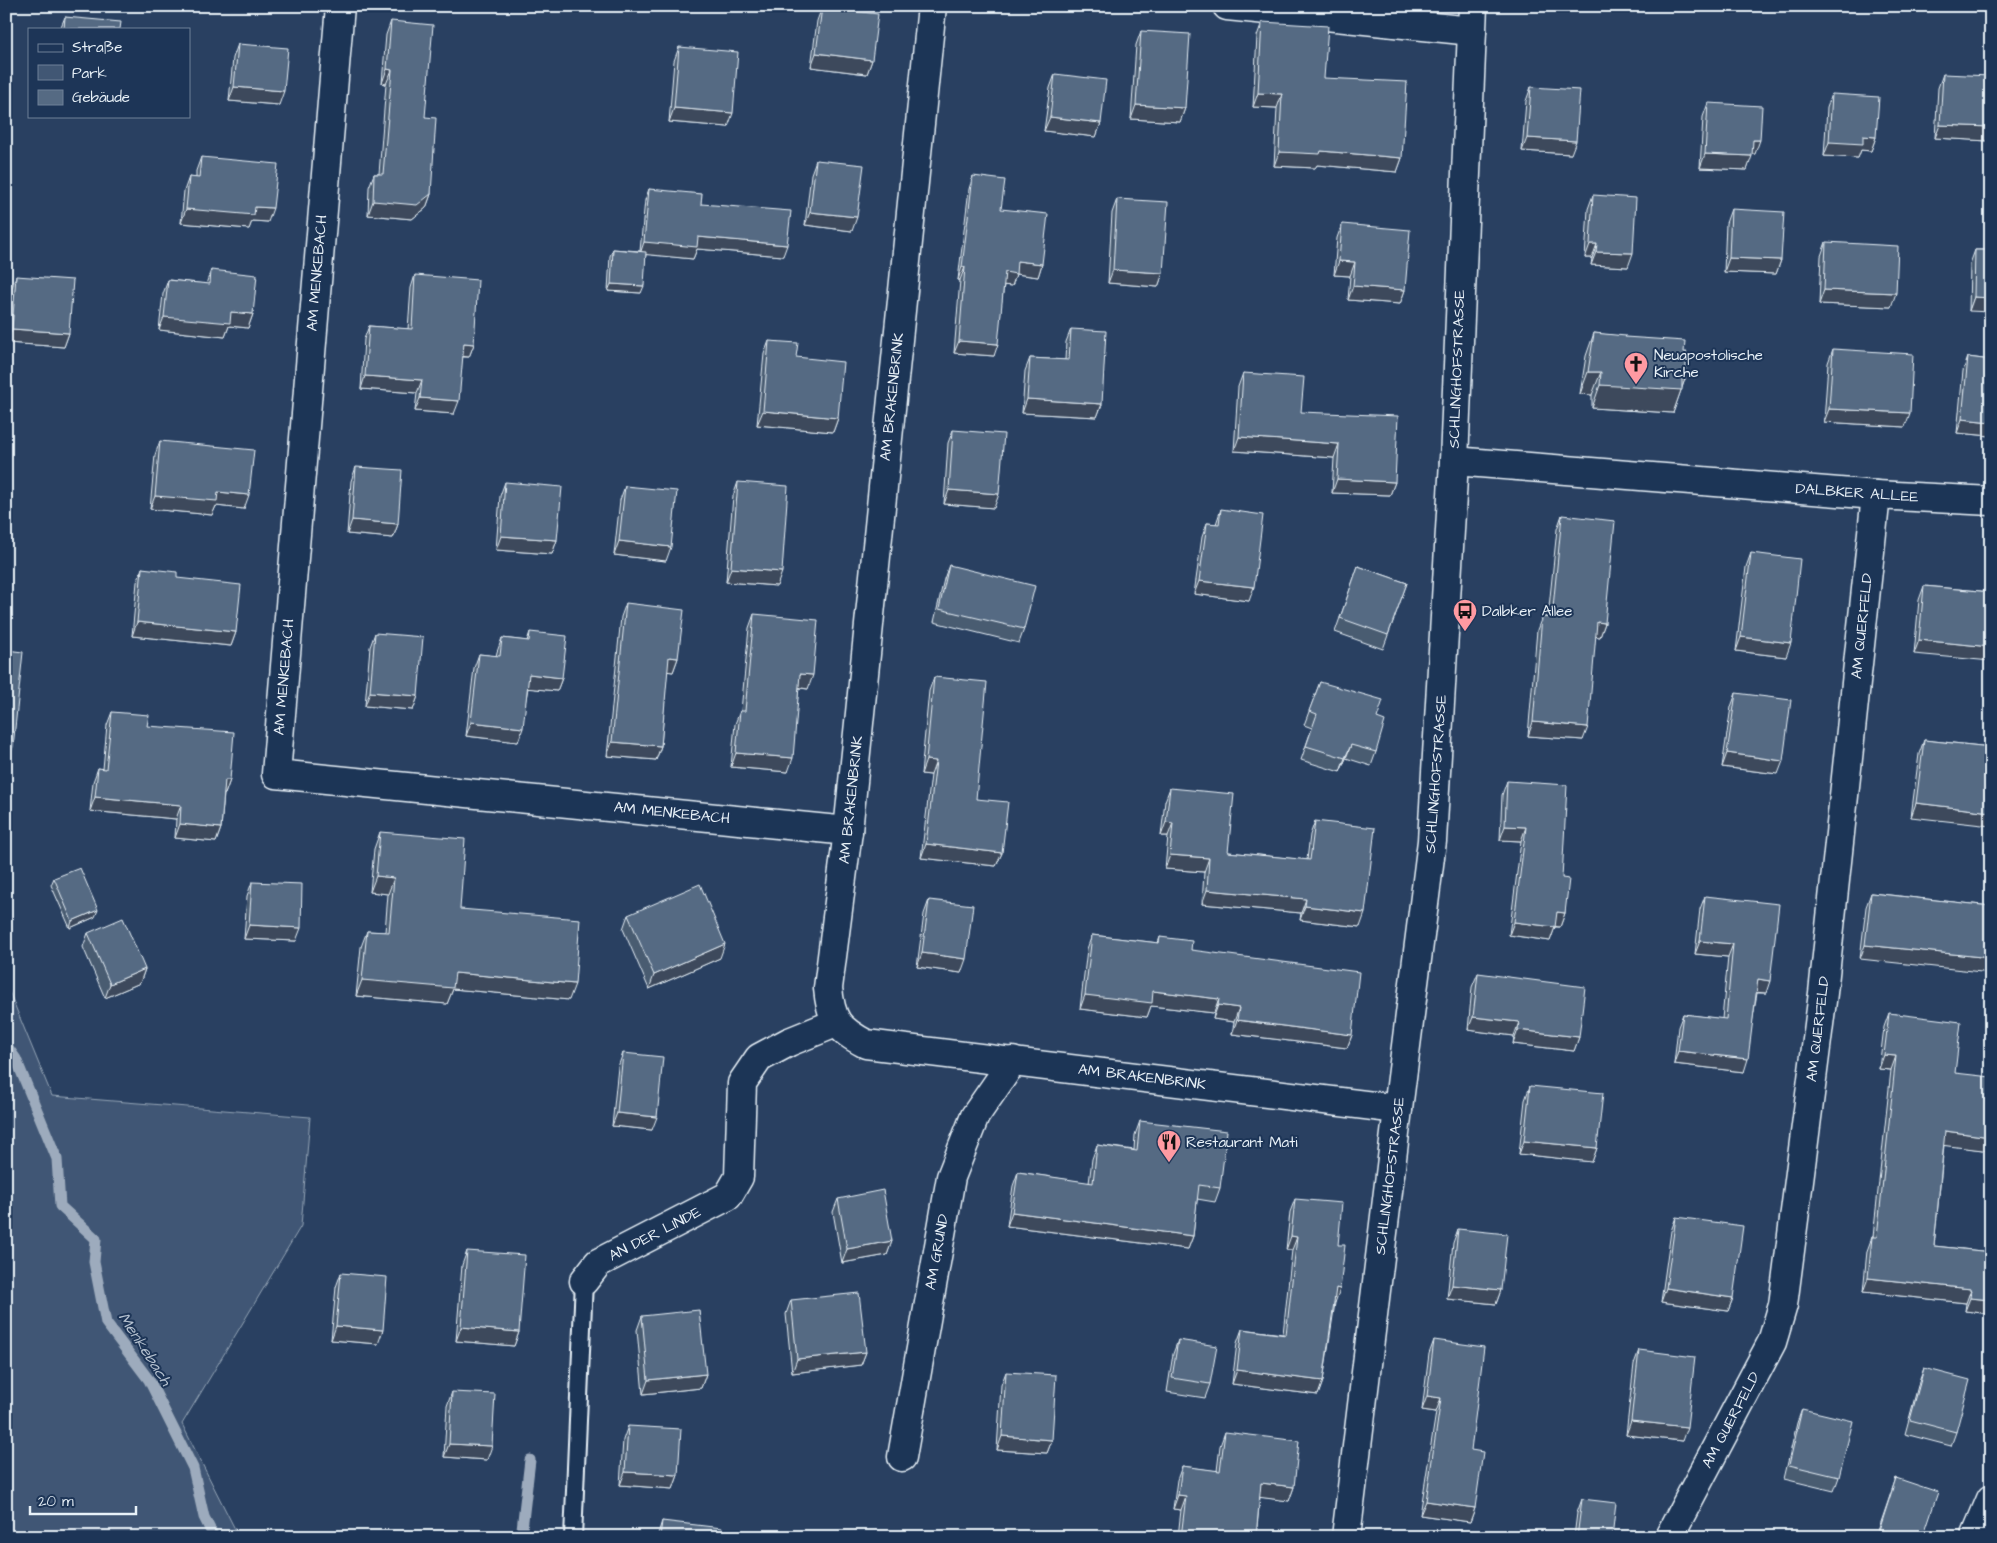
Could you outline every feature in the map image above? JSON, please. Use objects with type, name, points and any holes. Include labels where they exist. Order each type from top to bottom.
[{"type":"street","name":"AM MENKEBACH","points":[[340,6],[276,774],[848,831]]},
{"type":"street","name":"AM BRAKENBRINK","points":[[932,6],[848,831],[828,988],[830,1008],[836,1023],[847,1034],[866,1044],[1398,1109]]},
{"type":"street","points":[[1226,6],[1472,19]]},
{"type":"street","name":"SCHLINGHOFSTRASSE","points":[[1346,1537],[1432,841],[1454,461],[1472,19]]},
{"type":"street","name":"DALBKER ALLEE","points":[[1454,461],[1876,495],[1991,501]]},
{"type":"street","name":"AM QUERFELD","points":[[1669,1537],[1772,1342],[1783,1305],[1824,983],[1876,495]]},
{"type":"street","name":"AN DER LINDE","points":[[584,1281],[598,1263],[728,1196],[739,1177],[742,1083],[759,1058],[789,1042],[836,1023]]},
{"type":"street","name":"AM GRUND","points":[[902,1457],[951,1177],[975,1116],[1013,1061]]},
{"type":"street","points":[[1975,1537],[1991,1499]]},
{"type":"lane","name":"AN DER LINDE","points":[[572,1537],[584,1281]]},
{"type":"green space","points":[[6,984],[52,1096],[310,1117],[301,1226],[182,1424],[239,1537],[6,1537]]},
{"type":"building","points":[[822,7],[878,14],[872,60],[816,53]]},
{"type":"building","points":[[65,17],[121,22],[120,28],[64,28]]},
{"type":"building","points":[[391,21],[433,25],[425,117],[436,118],[431,194],[417,205],[373,201],[374,174],[383,174],[392,70],[387,69]]},
{"type":"building","points":[[1262,22],[1328,26],[1324,78],[1407,82],[1402,158],[1321,151],[1320,154],[1279,152],[1282,94],[1258,93]]},
{"type":"building","points":[[1141,31],[1190,34],[1185,108],[1136,105]]},
{"type":"building","points":[[238,44],[288,48],[284,91],[234,87]]},
{"type":"building","points":[[679,47],[738,52],[733,113],[674,108]]},
{"type":"building","points":[[1055,74],[1106,80],[1101,123],[1050,117]]},
{"type":"building","points":[[1943,74],[1991,76],[1991,127],[1940,125]]},
{"type":"building","points":[[1531,87],[1580,90],[1576,141],[1527,138]]},
{"type":"building","points":[[1832,94],[1879,97],[1876,137],[1863,136],[1863,144],[1829,142]]},
{"type":"building","points":[[1708,103],[1762,106],[1760,140],[1753,140],[1752,156],[1705,154]]},
{"type":"building","points":[[201,157],[278,164],[273,208],[255,207],[254,215],[186,209],[189,177],[199,178]]},
{"type":"building","points":[[816,160],[864,165],[857,217],[810,212]]},
{"type":"building","points":[[973,176],[1005,180],[1001,209],[1048,214],[1042,264],[1017,261],[1016,274],[1005,272],[998,344],[959,341],[965,267],[962,267]]},
{"type":"building","points":[[649,189],[702,194],[701,204],[791,211],[787,245],[698,237],[697,247],[644,242]]},
{"type":"building","points":[[1593,195],[1636,198],[1633,253],[1596,252],[1597,244],[1590,244]]},
{"type":"building","points":[[1117,199],[1168,202],[1163,273],[1113,270]]},
{"type":"building","points":[[1731,209],[1784,212],[1781,260],[1729,258]]},
{"type":"building","points":[[1342,224],[1410,230],[1405,290],[1353,286],[1355,262],[1339,261]]},
{"type":"building","points":[[1826,242],[1898,246],[1896,293],[1824,290]]},
{"type":"building","points":[[613,249],[646,252],[644,286],[611,284]]},
{"type":"building","points":[[1975,250],[1991,250],[1991,298],[1974,297]]},
{"type":"building","points":[[211,270],[257,275],[253,314],[231,312],[230,323],[164,317],[168,280],[210,284]]},
{"type":"building","points":[[415,275],[478,280],[474,344],[464,343],[459,401],[420,398],[422,380],[365,376],[369,326],[412,329]]},
{"type":"building","points":[[16,276],[73,280],[69,333],[12,329]]},
{"type":"building","points":[[1071,329],[1106,331],[1102,404],[1027,399],[1030,358],[1069,360]]},
{"type":"building","points":[[1594,333],[1685,341],[1684,352],[1687,352],[1685,379],[1682,379],[1682,390],[1600,385],[1601,372],[1588,372]]},
{"type":"building","points":[[769,341],[798,343],[796,357],[843,362],[838,418],[763,411]]},
{"type":"building","points":[[1833,349],[1913,354],[1910,413],[1829,409]]},
{"type":"building","points":[[1968,357],[1991,360],[1991,422],[1962,419]]},
{"type":"building","points":[[1243,373],[1304,377],[1301,412],[1398,416],[1395,482],[1337,479],[1339,444],[1239,437]]},
{"type":"building","points":[[953,430],[1004,434],[999,494],[949,490]]},
{"type":"building","points":[[160,441],[254,450],[249,495],[218,492],[217,501],[155,496]]},
{"type":"building","points":[[356,467],[402,470],[398,524],[352,520]]},
{"type":"building","points":[[505,482],[562,487],[557,540],[501,536]]},
{"type":"building","points":[[738,482],[788,486],[782,572],[731,568]]},
{"type":"building","points":[[625,486],[677,491],[671,547],[619,541]]},
{"type":"building","points":[[1221,509],[1263,515],[1254,587],[1199,581],[1207,523],[1219,524]]},
{"type":"building","points":[[1562,515],[1615,521],[1605,623],[1597,622],[1588,727],[1533,722],[1542,617],[1552,618]]},
{"type":"building","points":[[1751,553],[1800,559],[1791,643],[1741,637]]},
{"type":"building","points":[[949,565],[1035,586],[1024,629],[939,609]]},
{"type":"building","points":[[1358,566],[1407,583],[1388,635],[1340,618]]},
{"type":"building","points":[[142,568],[177,572],[177,578],[241,585],[236,632],[137,622]]},
{"type":"building","points":[[1924,586],[1991,592],[1991,647],[1919,640]]},
{"type":"building","points":[[626,603],[684,610],[678,658],[669,657],[661,746],[612,742]]},
{"type":"building","points":[[754,614],[818,620],[813,675],[800,674],[793,758],[736,753],[740,711],[745,711]]},
{"type":"building","points":[[530,632],[567,636],[562,678],[529,674],[523,728],[471,722],[479,654],[500,656],[502,638],[529,641]]},
{"type":"building","points":[[375,633],[423,637],[418,696],[370,692]]},
{"type":"building","points":[[6,650],[23,652],[13,747],[6,746]]},
{"type":"building","points":[[934,677],[987,682],[976,799],[1008,802],[1002,853],[926,844],[936,761],[926,760]]},
{"type":"building","points":[[1320,682],[1383,700],[1377,718],[1385,721],[1376,752],[1351,745],[1345,758],[1306,746],[1317,714],[1309,711]]},
{"type":"building","points":[[1736,693],[1791,700],[1783,761],[1727,753]]},
{"type":"building","points":[[112,712],[149,715],[147,726],[234,732],[230,780],[225,780],[221,828],[180,824],[181,805],[95,797],[98,768],[106,769]]},
{"type":"building","points":[[1924,740],[1991,747],[1991,812],[1916,803]]},
{"type":"building","points":[[1507,781],[1567,785],[1562,878],[1569,879],[1565,913],[1557,912],[1555,927],[1514,922],[1526,827],[1505,826]]},
{"type":"building","points":[[1170,788],[1234,794],[1228,852],[1310,860],[1315,821],[1375,828],[1365,913],[1305,906],[1306,899],[1207,890],[1209,858],[1170,855],[1173,823],[1166,822]]},
{"type":"building","points":[[380,832],[465,839],[460,909],[580,919],[575,984],[455,973],[453,988],[362,980],[367,931],[389,932],[394,878],[376,876]]},
{"type":"building","points":[[80,868],[98,910],[72,921],[54,878]]},
{"type":"building","points":[[252,882],[302,884],[301,928],[249,925]]},
{"type":"building","points":[[700,884],[725,944],[654,975],[628,915]]},
{"type":"building","points":[[1871,893],[1991,906],[1991,958],[1865,945]]},
{"type":"building","points":[[1705,896],[1779,904],[1770,981],[1758,979],[1748,1059],[1678,1051],[1683,1014],[1726,1019],[1733,944],[1700,941]]},
{"type":"building","points":[[929,900],[973,905],[966,959],[922,953]]},
{"type":"building","points":[[123,918],[145,969],[110,984],[88,933]]},
{"type":"building","points":[[1092,935],[1159,943],[1160,937],[1192,941],[1191,950],[1359,972],[1352,1035],[1237,1020],[1239,1008],[1218,1005],[1219,999],[1153,991],[1152,1003],[1085,995]]},
{"type":"building","points":[[1478,973],[1585,987],[1579,1037],[1518,1030],[1519,1022],[1473,1017]]},
{"type":"building","points":[[1889,1013],[1961,1022],[1955,1073],[1991,1077],[1991,1137],[1945,1131],[1934,1246],[1991,1252],[1991,1300],[1970,1298],[1971,1289],[1868,1278],[1872,1237],[1877,1237],[1896,1056],[1884,1055]]},
{"type":"building","points":[[623,1053],[663,1057],[657,1117],[617,1113]]},
{"type":"building","points":[[1530,1086],[1603,1093],[1597,1148],[1524,1141]]},
{"type":"building","points":[[1140,1121],[1227,1131],[1220,1188],[1199,1185],[1193,1236],[1012,1212],[1018,1172],[1093,1183],[1097,1145],[1137,1151]]},
{"type":"building","points":[[883,1190],[892,1241],[847,1249],[838,1199]]},
{"type":"building","points":[[1295,1199],[1342,1203],[1338,1245],[1345,1245],[1340,1289],[1336,1288],[1323,1381],[1237,1370],[1242,1329],[1286,1335],[1297,1237],[1291,1236]]},
{"type":"building","points":[[1676,1217],[1743,1226],[1733,1298],[1666,1288]]},
{"type":"building","points":[[1458,1229],[1507,1234],[1501,1290],[1452,1285]]},
{"type":"building","points":[[467,1251],[525,1255],[519,1332],[461,1327]]},
{"type":"building","points":[[341,1273],[387,1277],[383,1330],[336,1326]]},
{"type":"building","points":[[859,1293],[866,1352],[797,1359],[791,1300]]},
{"type":"building","points":[[699,1310],[706,1374],[648,1380],[642,1316]]},
{"type":"building","points":[[1178,1340],[1217,1346],[1210,1384],[1172,1378]]},
{"type":"building","points":[[1434,1340],[1484,1347],[1471,1450],[1483,1452],[1475,1508],[1426,1501],[1441,1398],[1427,1396]]},
{"type":"building","points":[[1639,1350],[1695,1357],[1687,1427],[1631,1421]]},
{"type":"building","points":[[1924,1368],[1970,1380],[1956,1432],[1910,1420]]},
{"type":"building","points":[[1006,1372],[1056,1375],[1052,1440],[1002,1436]]},
{"type":"building","points":[[452,1392],[495,1394],[492,1446],[449,1444]]},
{"type":"building","points":[[1802,1409],[1853,1421],[1839,1477],[1789,1465]]},
{"type":"building","points":[[628,1426],[681,1429],[678,1475],[625,1472]]},
{"type":"building","points":[[1225,1432],[1299,1441],[1294,1487],[1261,1483],[1256,1537],[1181,1537],[1186,1496],[1178,1495],[1182,1466],[1220,1471]]},
{"type":"building","points":[[1896,1478],[1938,1492],[1923,1537],[1898,1537],[1879,1531]]},
{"type":"building","points":[[1582,1499],[1616,1503],[1612,1537],[1577,1537]]},
{"type":"building","points":[[662,1521],[722,1528],[721,1537],[660,1537]]},
{"type":"waterway","name":"Menkebach","points":[[6,1045],[16,1059],[57,1159],[60,1206],[96,1239],[94,1262],[106,1323],[149,1380],[193,1468],[204,1517],[214,1537]]},
{"type":"waterway","points":[[520,1537],[530,1460]]},
{"type":"place","name":"Neuapostolische Kirche","points":[[1636,385]]},
{"type":"place","name":"Dalbker Allee","points":[[1465,632]]},
{"type":"place","name":"Restaurant Mati","points":[[1169,1163]]}]
